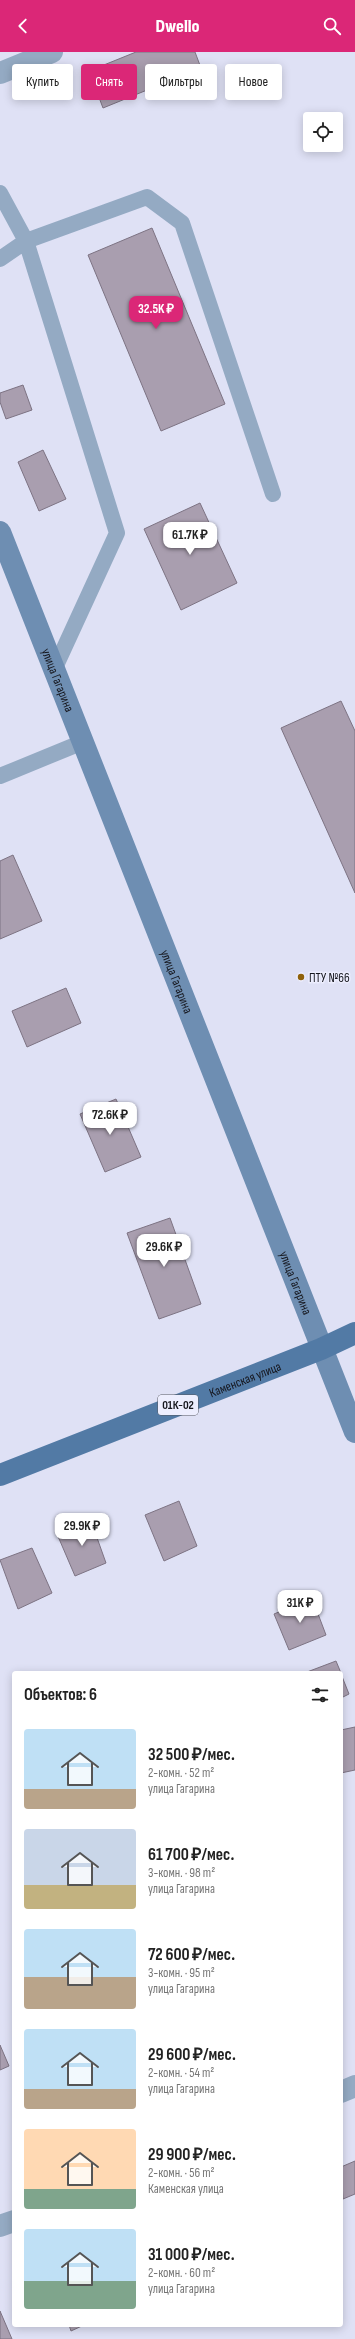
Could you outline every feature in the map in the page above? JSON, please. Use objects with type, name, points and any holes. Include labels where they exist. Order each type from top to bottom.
[{"type":"main road","name":"Каменская улица","points":[[0,1475],[321,1349],[355,1333]]},
{"type":"street","points":[[0,73],[52,52]]},
{"type":"street","name":"улица Гагарина","points":[[0,532],[355,1432]]},
{"type":"street","points":[[343,2091],[355,2086]]},
{"type":"street","points":[[0,2226],[12,2222]]},
{"type":"lane","points":[[0,193],[26,242],[117,533],[54,670]]},
{"type":"lane","points":[[0,259],[26,242],[147,197],[182,222],[273,494]]},
{"type":"lane","points":[[0,776],[83,742]]},
{"type":"building","points":[[136,52],[195,52],[200,64],[145,64],[145,91],[137,94],[137,64],[106,64]]},
{"type":"building","points":[[100,100],[123,100],[103,108]]},
{"type":"building","points":[[152,228],[225,404],[161,431],[88,255]]},
{"type":"building","points":[[23,385],[32,410],[6,419],[0,402],[0,393]]},
{"type":"building","points":[[43,450],[66,499],[39,511],[18,462]]},
{"type":"building","points":[[200,503],[237,583],[181,610],[144,529]]},
{"type":"building","points":[[341,701],[355,731],[355,893],[281,728]]},
{"type":"building","points":[[13,855],[42,921],[0,939],[0,861]]},
{"type":"building","points":[[66,988],[81,1023],[27,1047],[12,1011]]},
{"type":"building","points":[[116,1099],[141,1157],[105,1172],[80,1114]]},
{"type":"building","points":[[170,1218],[201,1304],[159,1319],[127,1233]]},
{"type":"building","points":[[179,1501],[197,1546],[164,1561],[145,1515]]},
{"type":"building","points":[[90,1518],[106,1563],[75,1576],[57,1534]]},
{"type":"building","points":[[32,1548],[52,1593],[18,1609],[0,1560]]},
{"type":"building","points":[[312,1598],[326,1635],[289,1650],[274,1614]]},
{"type":"building","points":[[336,1661],[340,1671],[310,1671]]},
{"type":"building","points":[[343,1679],[349,1694],[343,1697]]},
{"type":"building","points":[[355,1727],[355,1770],[343,1773],[343,1730]]},
{"type":"building","points":[[0,2045],[9,2066],[0,2070]]},
{"type":"building","points":[[355,2161],[355,2194],[343,2199],[343,2166]]},
{"type":"building","points":[[0,2311],[12,2339],[0,2339]]},
{"type":"building","points":[[70,2327],[80,2327],[71,2331]]},
{"type":"place","name":"ПТУ №66","points":[[301,977]]}]
